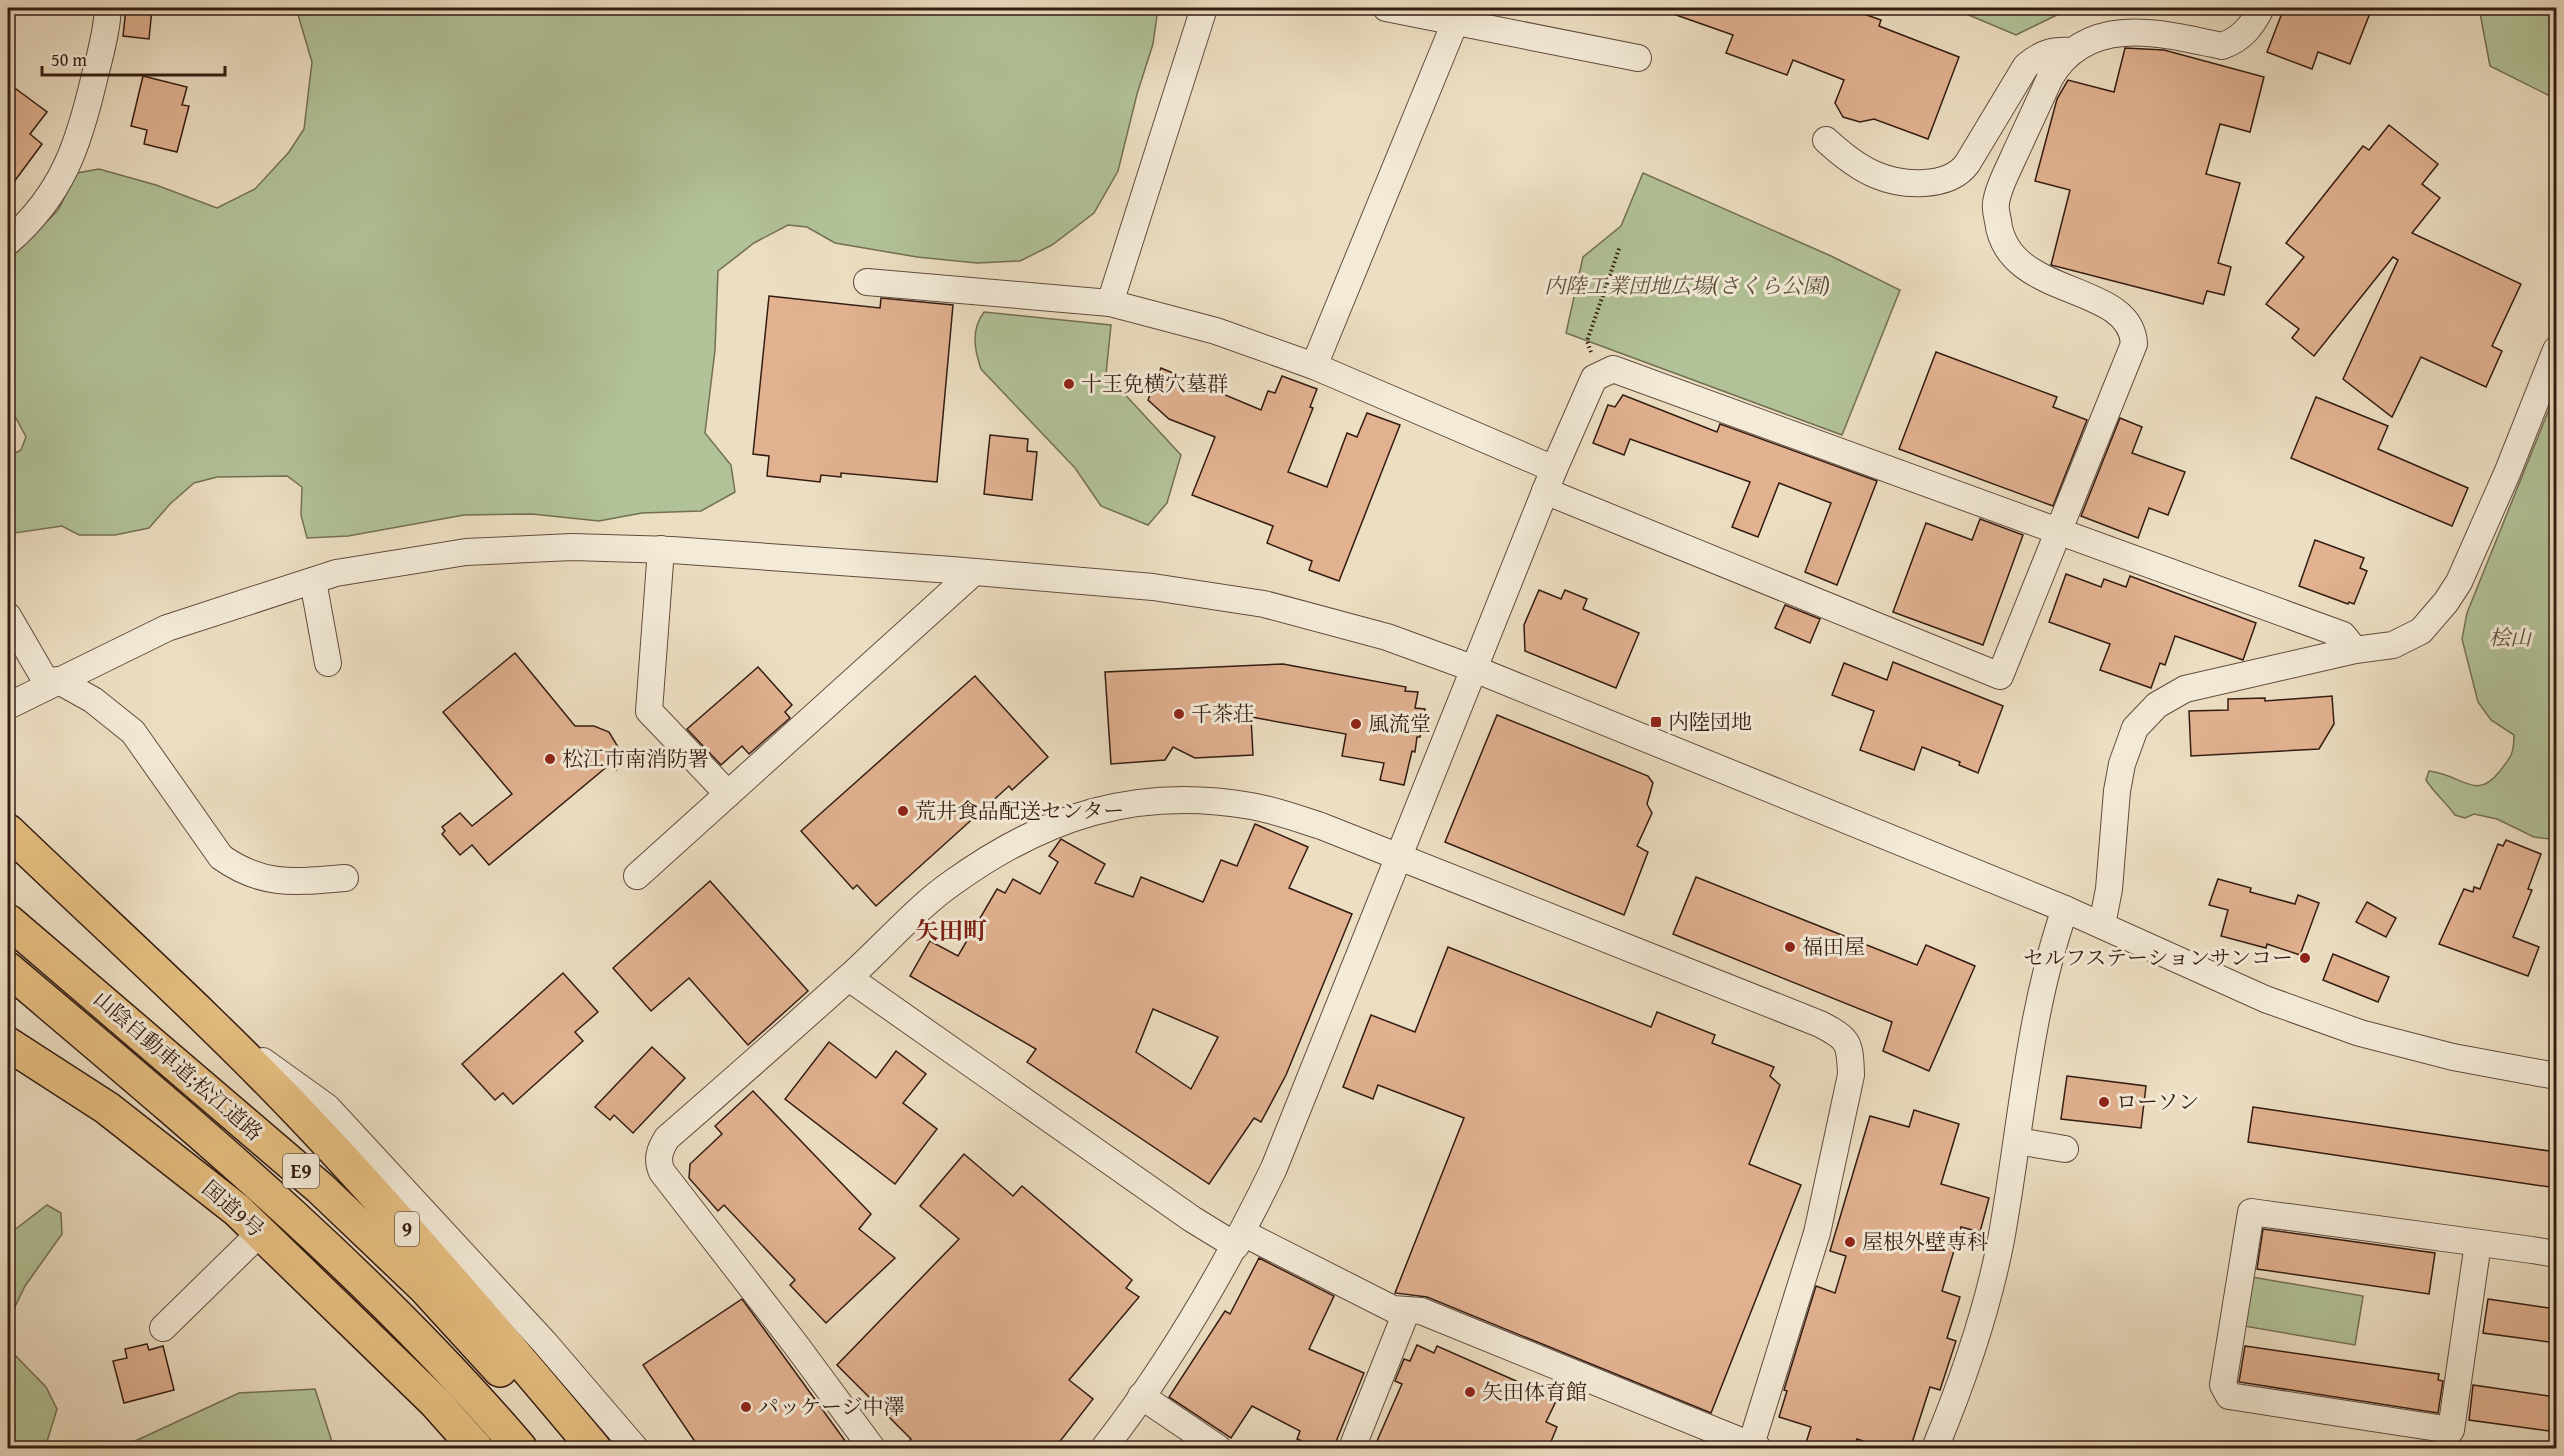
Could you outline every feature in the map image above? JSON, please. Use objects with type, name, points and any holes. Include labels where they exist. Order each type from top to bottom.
[{"type":"highway","name":"9","points":[[8,831],[207,1020],[309,1123],[407,1230],[594,1449]]},
{"type":"highway","name":"山陰自動車道;松江道路","points":[[8,921],[320,1188],[425,1288],[568,1449]]},
{"type":"highway","name":"山陰自動車道;松江道路","points":[[8,969],[296,1217],[399,1316],[520,1449]]},
{"type":"highway","name":"国道9号","points":[[8,1044],[107,1108],[170,1155],[260,1233],[435,1402],[476,1449]]},
{"type":"street","points":[[8,242],[25,226],[61,179],[78,142],[101,50],[108,8]]},
{"type":"street","points":[[1110,303],[1204,8]]},
{"type":"street","points":[[1386,8],[1456,20],[1638,58]]},
{"type":"street","points":[[867,282],[1110,303],[1216,331],[1314,366],[1549,480],[2000,676],[2134,344],[2133,334],[2125,320],[2109,307],[2025,269],[2007,253],[1999,230],[1996,203],[2004,177],[2050,78],[2057,65],[2071,51],[2101,36],[2126,31],[2222,46],[2236,41],[2254,23],[2261,8]]},
{"type":"street","points":[[1314,366],[1456,20]]},
{"type":"street","points":[[1826,140],[1858,166],[1877,175],[1917,182],[1949,179],[1960,173],[1967,164],[2026,66],[2040,55],[2052,50],[2071,51]]},
{"type":"street","points":[[2103,925],[2109,888],[2117,791],[2122,764],[2134,728],[2157,705],[2185,689],[2355,650],[2393,645],[2421,631],[2446,602],[2459,582],[2508,471],[2556,350]]},
{"type":"street","points":[[1104,1449],[1167,1359],[1240,1239],[1279,1157],[1472,668],[1593,378],[1613,369],[2343,635],[2355,650]]},
{"type":"street","points":[[8,706],[167,628],[336,573],[466,552],[572,547],[662,549],[1153,587],[1264,604],[1387,637],[1472,668],[2065,909],[2265,999],[2360,1033],[2453,1057],[2556,1076]]},
{"type":"street","points":[[662,549],[649,711],[728,794]]},
{"type":"street","points":[[637,876],[974,572]]},
{"type":"street","points":[[313,581],[328,663]]},
{"type":"street","points":[[8,616],[53,682],[93,700],[133,732],[157,763],[210,842],[221,856],[235,867],[252,875],[285,882],[345,878]]},
{"type":"street","points":[[849,978],[1192,1219],[1394,1309],[1421,1311],[1753,1448],[1817,1233],[1851,1075],[1850,1053],[1843,1036],[1820,1024],[1321,826],[1252,806],[1182,800],[1116,805],[1061,821],[1009,847],[950,884],[849,978],[667,1138],[661,1148],[659,1166],[796,1345],[872,1449]]},
{"type":"street","points":[[1935,1449],[1983,1317],[2000,1242],[2048,958],[2065,909]]},
{"type":"street","points":[[207,1020],[327,1107],[545,1343],[635,1449]]},
{"type":"street","points":[[2017,1141],[2065,1149]]},
{"type":"street","points":[[2478,1243],[2451,1430],[2229,1396],[2223,1385],[2251,1212],[2478,1243],[2556,1254]]},
{"type":"street","points":[[163,1328],[260,1233]]},
{"type":"street","points":[[1352,1449],[1407,1310]]},
{"type":"street","points":[[1141,1396],[1218,1449]]},
{"type":"street","points":[[435,1402],[463,1449]]},
{"type":"path","points":[[1587,341],[1620,246]]},
{"type":"green space","points":[[296,8],[1158,8],[1153,44],[1137,94],[1118,171],[1094,213],[1052,245],[1020,261],[977,263],[917,257],[835,243],[807,227],[788,225],[754,243],[718,271],[715,350],[705,433],[731,465],[735,492],[701,511],[642,513],[599,521],[532,514],[464,515],[348,536],[307,538],[301,515],[302,487],[287,476],[217,477],[194,483],[170,504],[149,528],[115,535],[79,535],[62,526],[8,534],[8,457],[21,450],[26,437],[8,403],[8,261],[58,210],[77,173],[99,169],[156,185],[217,208],[255,189],[289,152],[304,129],[312,62]]},
{"type":"green space","points":[[1952,8],[2071,8],[2016,35]]},
{"type":"green space","points":[[2479,8],[2556,8],[2556,99],[2490,66]]},
{"type":"green space","name":"内陸工業団地広場(さくら公園)","points":[[1643,173],[1831,256],[1900,290],[1842,435],[1566,333],[1583,257],[1621,226]]},
{"type":"green space","points":[[984,312],[1111,325],[1106,374],[1181,455],[1167,503],[1148,525],[1101,506],[1075,468],[981,369],[975,332]]},
{"type":"green space","name":"桧山","points":[[2556,392],[2556,833],[2550,839],[2534,837],[2497,819],[2474,814],[2465,818],[2455,815],[2426,780],[2429,771],[2467,784],[2483,785],[2491,781],[2499,772],[2512,751],[2514,735],[2491,720],[2478,702],[2462,639],[2467,613]]},
{"type":"green space","points":[[47,1205],[61,1213],[62,1234],[25,1286],[11,1315],[9,1349],[46,1387],[57,1409],[45,1448],[8,1448],[8,1232],[13,1231]]},
{"type":"green space","points":[[2252,1277],[2363,1296],[2355,1345],[2244,1326]]},
{"type":"green space","points":[[315,1389],[334,1448],[120,1448],[239,1393]]},
{"type":"building","points":[[126,8],[152,9],[149,39],[123,36]]},
{"type":"building","points":[[1663,8],[1847,8],[1881,20],[1879,26],[1959,57],[1928,139],[1874,119],[1860,122],[1843,117],[1835,103],[1844,80],[1793,60],[1787,75],[1726,53],[1733,35],[1662,10]]},
{"type":"building","points":[[2284,8],[2372,8],[2350,64],[2318,52],[2312,69],[2267,52]]},
{"type":"building","points":[[2125,48],[2164,50],[2264,77],[2250,132],[2220,124],[2206,174],[2240,183],[2218,263],[2231,267],[2224,295],[2207,291],[2203,304],[2051,265],[2070,190],[2035,181],[2057,99],[2068,80],[2114,92]]},
{"type":"building","points":[[143,76],[187,87],[182,105],[189,106],[177,152],[144,144],[147,130],[131,126]]},
{"type":"building","points":[[8,83],[47,112],[30,134],[42,144],[8,190]]},
{"type":"building","points":[[2389,125],[2438,164],[2422,184],[2440,198],[2412,233],[2521,284],[2492,346],[2502,351],[2486,387],[2421,357],[2392,417],[2343,379],[2398,260],[2393,257],[2314,356],[2292,338],[2299,329],[2266,304],[2304,257],[2286,243],[2363,146],[2369,150]]},
{"type":"building","points":[[769,296],[880,308],[881,298],[953,305],[937,482],[841,473],[841,477],[821,475],[820,482],[767,476],[769,456],[753,454]]},
{"type":"building","points":[[1936,352],[2057,397],[2053,407],[2087,420],[2053,506],[1899,449]]},
{"type":"building","points":[[1161,368],[1261,410],[1268,391],[1275,393],[1282,376],[1317,389],[1310,407],[1313,408],[1288,472],[1327,487],[1347,433],[1357,437],[1367,413],[1400,425],[1339,581],[1309,570],[1312,561],[1267,543],[1273,526],[1192,495],[1215,437],[1169,419],[1148,400]]},
{"type":"building","points":[[1623,395],[1717,432],[1720,424],[1877,481],[1837,585],[1805,572],[1831,503],[1779,483],[1758,537],[1732,527],[1750,482],[1630,439],[1624,455],[1593,443],[1608,405],[1615,407]]},
{"type":"building","points":[[2316,397],[2388,426],[2378,449],[2468,488],[2452,526],[2291,458]]},
{"type":"building","points":[[2120,418],[2142,427],[2132,453],[2185,472],[2168,515],[2149,508],[2138,538],[2081,516]]},
{"type":"building","points":[[990,435],[1028,439],[1027,451],[1037,452],[1032,500],[984,494]]},
{"type":"building","points":[[1980,519],[2023,535],[1983,645],[1893,612],[1926,523],[1972,540]]},
{"type":"building","points":[[2315,540],[2364,558],[2360,568],[2367,571],[2354,604],[2349,602],[2348,604],[2299,586]]},
{"type":"building","points":[[2066,574],[2101,587],[2104,579],[2126,587],[2130,576],[2256,623],[2243,660],[2175,636],[2165,665],[2160,663],[2151,688],[2100,670],[2110,644],[2049,622]]},
{"type":"building","points":[[1539,590],[1561,599],[1565,590],[1587,599],[1583,609],[1639,633],[1616,688],[1525,651],[1524,625]]},
{"type":"building","points":[[1785,605],[1820,619],[1810,643],[1775,628]]},
{"type":"building","name":"松江市南消防署","points":[[515,653],[575,726],[594,726],[609,732],[618,747],[618,755],[616,770],[609,765],[489,865],[472,845],[460,855],[442,834],[445,831],[442,827],[460,813],[472,826],[512,794],[443,712]]},
{"type":"building","points":[[1893,662],[2003,706],[1978,773],[1959,765],[1960,762],[1922,747],[1914,770],[1860,750],[1874,711],[1832,695],[1844,663],[1887,680]]},
{"type":"building","points":[[1283,664],[1406,687],[1405,691],[1418,692],[1415,708],[1425,709],[1420,737],[1417,737],[1415,752],[1412,751],[1404,785],[1380,780],[1384,763],[1342,756],[1346,734],[1251,717],[1253,755],[1195,758],[1173,747],[1165,760],[1111,764],[1105,672]]},
{"type":"building","points":[[758,667],[792,705],[785,712],[790,718],[749,754],[742,746],[721,765],[687,729]]},
{"type":"building","name":"荒井食品配送センター","points":[[975,676],[1048,757],[1012,790],[1009,786],[876,906],[857,885],[853,889],[801,831]]},
{"type":"building","points":[[2332,696],[2334,724],[2319,749],[2191,756],[2189,711],[2228,710],[2228,699],[2265,698],[2265,701]]},
{"type":"building","points":[[1497,715],[1648,776],[1653,783],[1647,804],[1652,813],[1637,846],[1648,852],[1624,915],[1445,842]]},
{"type":"building","points":[[1255,824],[1308,847],[1289,888],[1352,914],[1286,1075],[1261,1122],[1254,1118],[1209,1184],[1027,1062],[1036,1049],[910,976],[930,941],[958,956],[997,889],[1005,893],[1013,879],[1040,894],[1058,862],[1049,856],[1061,839],[1105,864],[1095,883],[1133,897],[1141,877],[1203,902],[1221,860],[1237,866]],"holes":[[[1153,1009],[1218,1037],[1191,1089],[1136,1052]]]},
{"type":"building","points":[[2506,840],[2541,854],[2528,889],[2532,890],[2513,937],[2539,947],[2528,976],[2439,944],[2464,889],[2473,892],[2474,887],[2480,889],[2498,844],[2503,846]]},
{"type":"building","name":"福田屋","points":[[1696,877],[1917,965],[1926,945],[1975,966],[1929,1071],[1883,1051],[1892,1022],[1673,934]]},
{"type":"building","points":[[2218,879],[2251,888],[2250,892],[2295,904],[2298,895],[2319,903],[2300,955],[2267,944],[2266,948],[2221,936],[2228,910],[2209,905]]},
{"type":"building","points":[[710,881],[808,991],[748,1045],[689,978],[651,1011],[613,968]]},
{"type":"building","points":[[2367,902],[2396,918],[2386,937],[2356,922]]},
{"type":"building","points":[[1448,947],[1651,1027],[1657,1012],[1715,1035],[1712,1043],[1774,1067],[1770,1076],[1780,1085],[1749,1164],[1801,1185],[1711,1413],[1427,1297],[1395,1293],[1464,1118],[1378,1085],[1373,1099],[1343,1087],[1371,1015],[1415,1032]]},
{"type":"building","points":[[2333,954],[2389,977],[2378,1002],[2323,980]]},
{"type":"building","points":[[563,973],[598,1012],[575,1032],[583,1041],[513,1104],[503,1093],[495,1100],[462,1064]]},
{"type":"building","points":[[829,1042],[876,1078],[896,1051],[926,1074],[903,1103],[937,1129],[895,1184],[785,1099]]},
{"type":"building","points":[[652,1047],[685,1078],[633,1133],[614,1115],[610,1120],[595,1107]]},
{"type":"building","name":"ローソン","points":[[2067,1076],[2146,1086],[2141,1128],[2061,1119]]},
{"type":"building","points":[[753,1091],[871,1214],[859,1229],[895,1258],[826,1323],[790,1285],[795,1280],[724,1205],[718,1211],[689,1178],[690,1164],[722,1134],[715,1126]]},
{"type":"building","points":[[2253,1107],[2556,1152],[2556,1188],[2248,1142]]},
{"type":"building","points":[[1914,1110],[1959,1124],[1941,1184],[1989,1198],[1980,1232],[1961,1227],[1942,1291],[1960,1297],[1947,1338],[1956,1341],[1940,1390],[1930,1387],[1910,1449],[1887,1449],[1857,1439],[1854,1449],[1804,1449],[1811,1427],[1779,1417],[1787,1391],[1784,1390],[1816,1286],[1835,1293],[1846,1256],[1830,1251],[1870,1116],[1909,1127]]},
{"type":"building","points":[[964,1154],[1013,1196],[1022,1186],[1132,1280],[1126,1288],[1139,1297],[1069,1380],[1093,1399],[1054,1449],[902,1449],[911,1439],[837,1365],[959,1239],[920,1206]]},
{"type":"building","points":[[2263,1229],[2435,1253],[2429,1294],[2257,1269]]},
{"type":"building","points":[[1259,1258],[1334,1296],[1309,1349],[1364,1373],[1333,1449],[1320,1449],[1297,1439],[1300,1431],[1252,1406],[1231,1438],[1169,1397],[1225,1311],[1230,1314]]},
{"type":"building","name":"パッケージ中澤","points":[[742,1299],[851,1449],[700,1449],[643,1365]]},
{"type":"building","points":[[2488,1299],[2556,1309],[2556,1343],[2483,1333]]},
{"type":"building","points":[[147,1344],[149,1350],[163,1346],[174,1390],[124,1403],[113,1361],[127,1358],[125,1349]]},
{"type":"building","name":"矢田体育館","points":[[1417,1345],[1434,1353],[1437,1346],[1557,1399],[1546,1422],[1557,1427],[1548,1449],[1394,1449],[1377,1441],[1402,1384],[1395,1381],[1404,1359],[1410,1361]]},
{"type":"building","points":[[2245,1346],[2439,1374],[2438,1380],[2443,1381],[2438,1413],[2239,1382]]},
{"type":"building","points":[[2473,1385],[2556,1397],[2556,1432],[2469,1420]]},
{"type":"place","name":"十王免横穴墓群","points":[[1069,384]]},
{"type":"place","name":"千茶荘","points":[[1179,714]]},
{"type":"place","name":"内陸団地","points":[[1656,722]]},
{"type":"place","name":"風流堂","points":[[1356,724]]},
{"type":"place","name":"松江市南消防署","points":[[550,759]]},
{"type":"place","name":"荒井食品配送センター","points":[[903,811]]},
{"type":"place","name":"福田屋","points":[[1790,947]]},
{"type":"place","name":"セルフステーションサンコー","points":[[2305,958]]},
{"type":"place","name":"ローソン","points":[[2104,1102]]},
{"type":"place","name":"屋根外壁専科","points":[[1850,1242]]},
{"type":"place","name":"矢田体育館","points":[[1470,1392]]},
{"type":"place","name":"パッケージ中澤","points":[[746,1407]]},
{"type":"district","name":"矢田町","points":[[951,931]]}]
